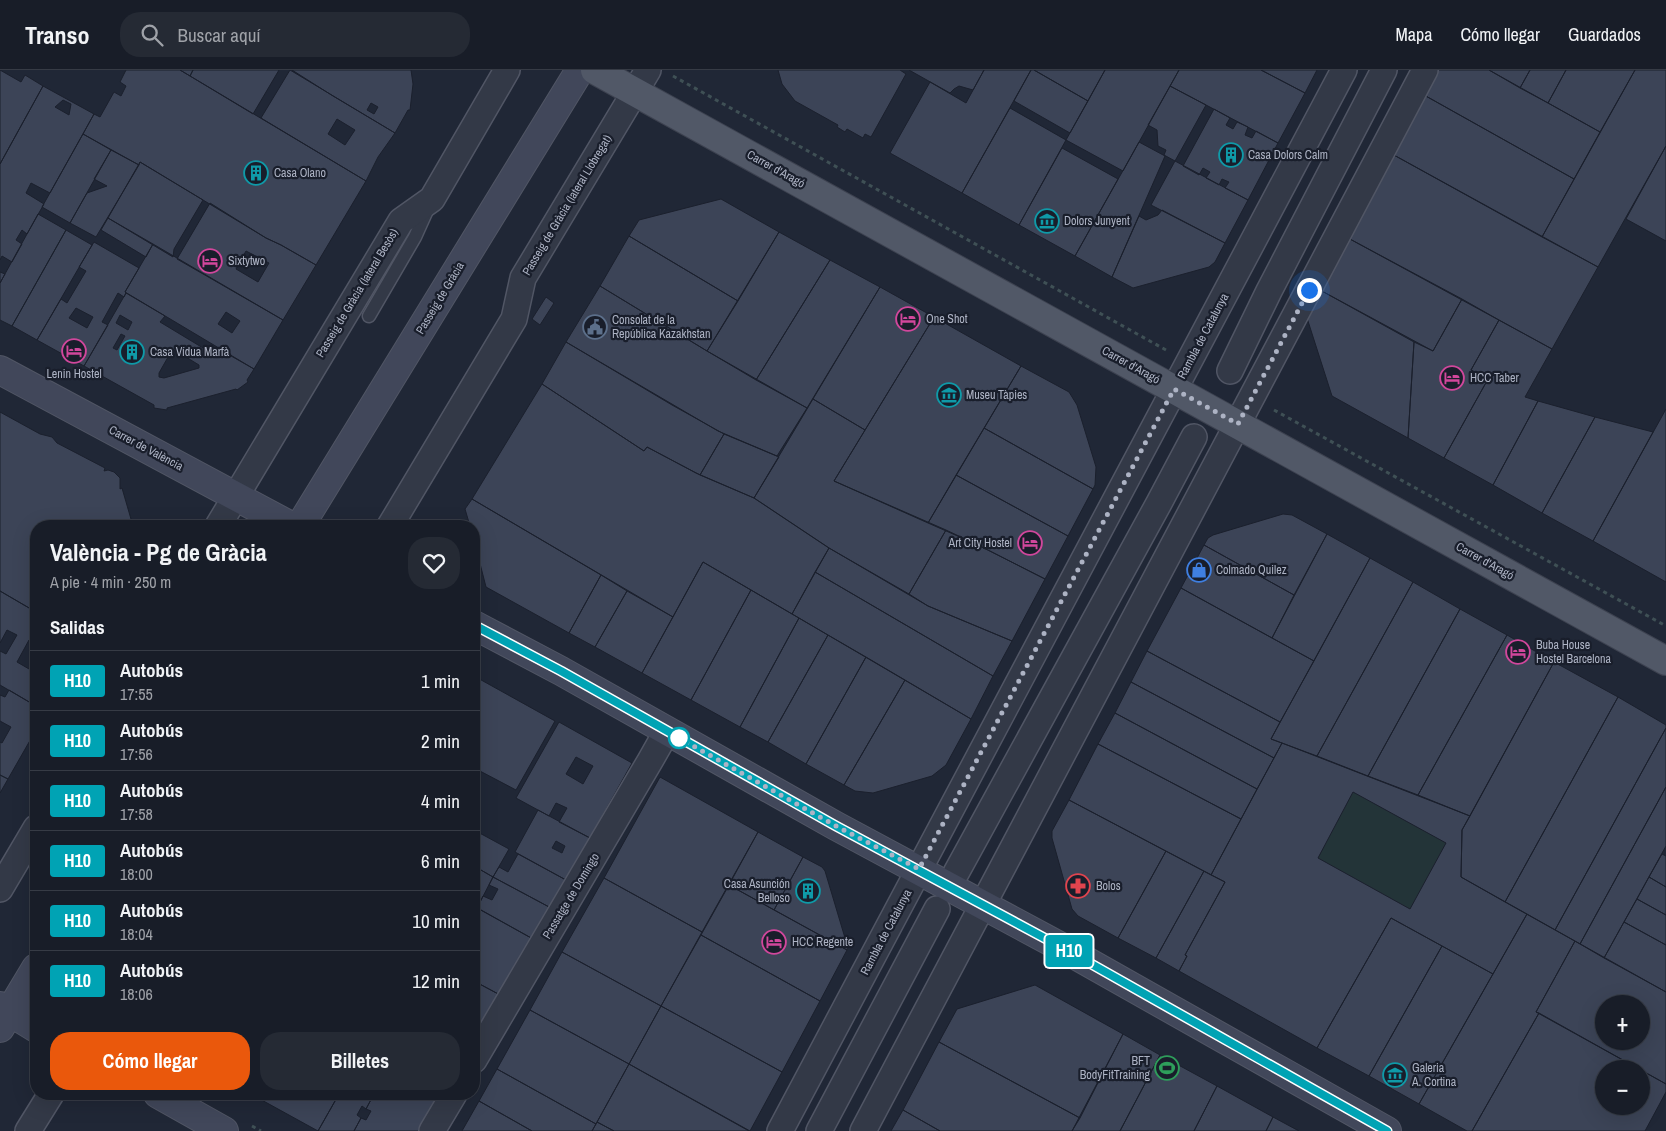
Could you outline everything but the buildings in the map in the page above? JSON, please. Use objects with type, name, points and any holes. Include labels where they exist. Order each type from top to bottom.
[{"type":"main road","name":"Carrer d'Aragó","points":[[595,70],[642,81],[1174,389],[1666,661]]},
{"type":"street","name":"Passeig de Gràcia (lateral Besòs)","points":[[222,520],[401,221],[432,199],[507,70]]},
{"type":"street","name":"Passeig de Gràcia","points":[[304,520],[580,70]]},
{"type":"street","name":"Rambla de Catalunya","points":[[780,1131],[1344,70]]},
{"type":"street","points":[[1230,371],[1268,291],[1384,70]]},
{"type":"street","points":[[864,1131],[1425,70]]},
{"type":"street","name":"Passeig de Gràcia (lateral Llobregat)","points":[[394,520],[514,319],[523,278],[642,81]]},
{"type":"street","name":"Carrer de València","points":[[0,370],[280,520]]},
{"type":"street","points":[[956,873],[1194,437]]},
{"type":"street","points":[[480,628],[561,671],[836,826],[1063,948],[1387,1131]]},
{"type":"street","name":"Passatge de Domingo","points":[[480,1050],[666,731]]},
{"type":"street","points":[[0,889],[30,838]]},
{"type":"street","points":[[819,1131],[937,909]]},
{"type":"street","points":[[30,977],[3,1015],[30,1026]]},
{"type":"street","points":[[28,1131],[47,1100]]},
{"type":"street","points":[[169,1100],[224,1131]]},
{"type":"street","points":[[432,1131],[450,1100]]},
{"type":"lane","points":[[369,316],[415,237],[432,199]]},
{"type":"shaded area","points":[[1353,792],[1446,843],[1410,909],[1318,858]]},
{"type":"bus line","name":"H10","points":[[480,628],[561,671],[836,826],[1063,948],[1387,1131]]},
{"type":"place","name":"Casa Dolors Calm","points":[[1231,155]]},
{"type":"place","name":"Casa Olano","points":[[256,173]]},
{"type":"place","name":"Dolors Junyent","points":[[1047,221]]},
{"type":"place","name":"Sixtytwo","points":[[210,261]]},
{"type":"place","name":"One Shot","points":[[908,319]]},
{"type":"place","name":"Consolat de la República Kazakhstan","points":[[595,327]]},
{"type":"place","name":"Lenin Hostel","points":[[74,351]]},
{"type":"place","name":"Casa Vídua Marfà","points":[[132,352]]},
{"type":"place","name":"HCC Taber","points":[[1452,378]]},
{"type":"place","name":"Museu Tàpies","points":[[949,395]]},
{"type":"place","name":"Art City Hostel","points":[[1030,543]]},
{"type":"place","name":"Colmado Quilez","points":[[1199,570]]},
{"type":"place","name":"Buba House Hostel Barcelona","points":[[1518,652]]},
{"type":"place","name":"Bolos","points":[[1078,886]]},
{"type":"place","name":"Casa Asunción Belloso","points":[[808,891]]},
{"type":"place","name":"HCC Regente","points":[[774,942]]},
{"type":"place","name":"BFT BodyFitTraining","points":[[1167,1068]]},
{"type":"place","name":"Galeria A. Cortina","points":[[1395,1075]]},
{"type":"route","points":[[679,738],[836,826],[919,869],[1174,389],[1238,424],[1309,290]]}]
